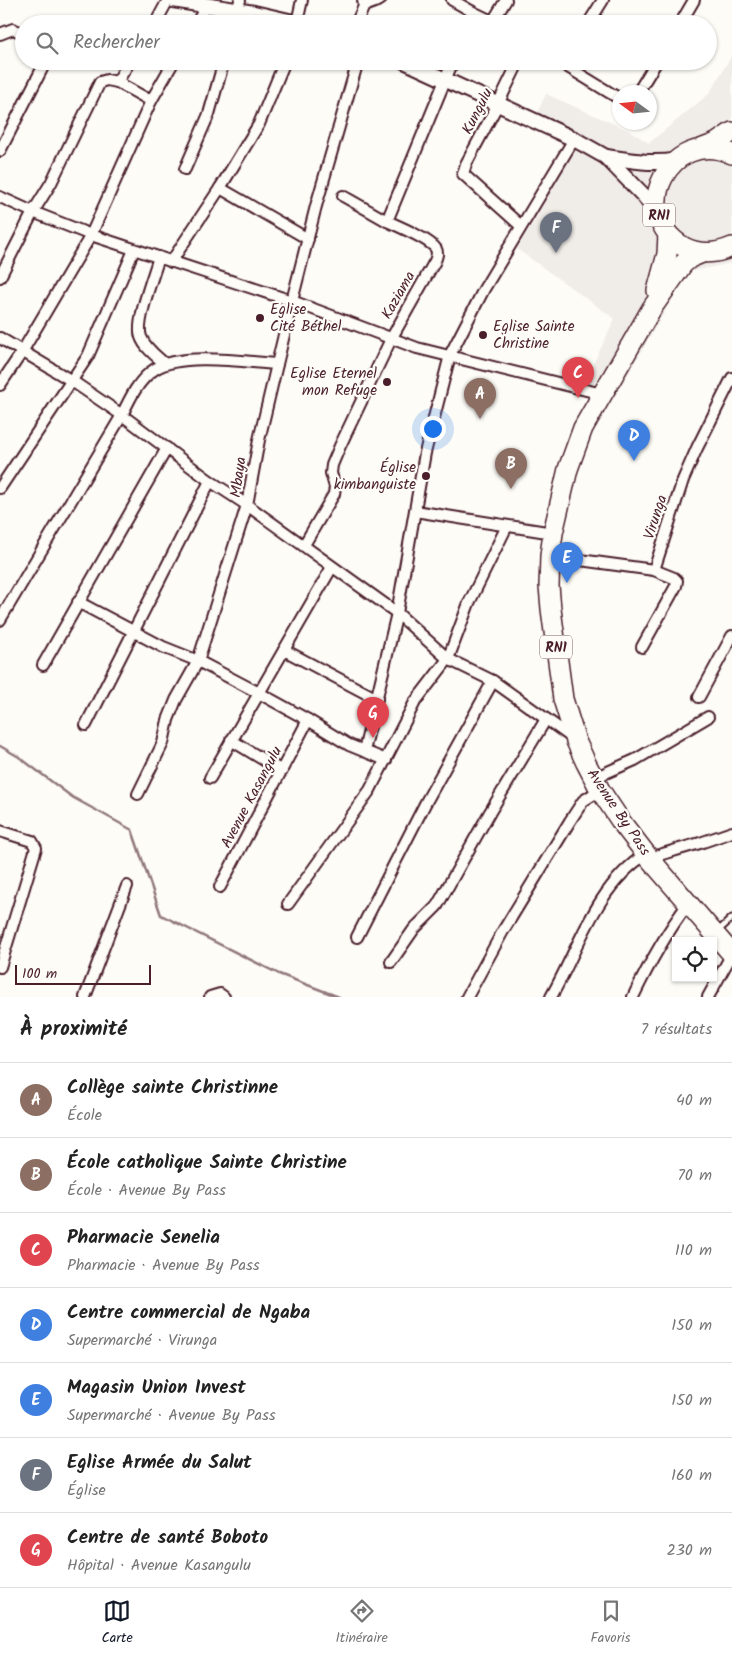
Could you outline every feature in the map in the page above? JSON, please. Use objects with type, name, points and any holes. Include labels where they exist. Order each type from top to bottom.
[{"type":"highway","name":"RN1","points":[[702,253],[678,243],[668,234],[659,217],[657,199],[660,181],[676,160],[716,143],[732,132]]},
{"type":"highway","name":"RN1","points":[[698,150],[713,149],[732,154]]},
{"type":"highway","name":"RN1","points":[[652,308],[668,254],[668,234]]},
{"type":"highway","name":"RN1","points":[[652,308],[683,264],[690,258],[702,253],[722,251],[732,247]]},
{"type":"highway","name":"Avenue By Pass","points":[[652,308],[583,428],[568,469],[553,533],[550,556],[549,586],[551,609],[563,699],[576,741],[597,784],[622,823],[647,856],[732,954]]},
{"type":"main road","points":[[173,0],[259,15]]},
{"type":"main road","points":[[423,70],[574,139],[606,157],[645,197],[659,217]]},
{"type":"main road","points":[[606,157],[649,163],[676,160]]},
{"type":"street","points":[[160,15],[168,0]]},
{"type":"street","points":[[299,15],[302,0]]},
{"type":"street","points":[[359,15],[363,3],[380,0]]},
{"type":"street","points":[[452,0],[480,15]]},
{"type":"street","points":[[498,15],[506,0]]},
{"type":"street","points":[[594,15],[603,0]]},
{"type":"street","points":[[685,15],[694,0]]},
{"type":"street","points":[[201,15],[207,5]]},
{"type":"street","points":[[0,34],[15,30]]},
{"type":"street","points":[[0,151],[41,70]]},
{"type":"street","points":[[117,82],[124,70]]},
{"type":"street","points":[[0,385],[22,352],[91,235],[151,101],[169,70]]},
{"type":"street","points":[[185,169],[209,114],[221,70]]},
{"type":"street","points":[[171,262],[220,188],[259,124],[281,70]]},
{"type":"street","name":"Mbaya","points":[[355,70],[292,302],[259,440],[247,505],[396,613],[448,659],[493,681],[576,741]]},
{"type":"street","points":[[344,196],[387,221],[449,70]]},
{"type":"street","name":"Kungulu","points":[[514,70],[466,164],[464,174],[520,226]]},
{"type":"street","points":[[575,70],[612,94]]},
{"type":"street","points":[[642,85],[651,70]]},
{"type":"street","points":[[0,277],[33,212],[51,184],[100,82],[108,80],[117,82],[151,101]]},
{"type":"street","points":[[364,751],[396,613],[425,453],[450,355],[484,289],[520,226],[574,139]]},
{"type":"street","points":[[220,188],[308,239]]},
{"type":"street","points":[[0,197],[91,235],[292,302],[417,348],[602,394]]},
{"type":"street","name":"Kaziama","points":[[304,545],[334,494],[335,487],[331,473],[332,465],[390,339],[438,254],[435,247],[417,235],[387,221]]},
{"type":"street","points":[[0,488],[88,356],[134,250]]},
{"type":"street","points":[[159,257],[144,305],[140,337],[153,354],[164,363]]},
{"type":"street","points":[[0,338],[72,381],[247,505],[198,661],[176,700],[168,720],[163,742],[138,794]]},
{"type":"street","points":[[0,620],[122,415],[133,392],[143,379],[164,363],[206,359],[277,364]]},
{"type":"street","name":"Virunga","points":[[654,570],[683,480],[732,378]]},
{"type":"street","points":[[43,665],[167,448]]},
{"type":"street","points":[[86,725],[210,480]]},
{"type":"street","points":[[416,511],[553,533]]},
{"type":"street","points":[[288,904],[370,790],[414,702],[448,659],[469,603],[507,526]]},
{"type":"street","points":[[550,556],[654,570],[674,578],[677,581],[676,586],[642,647]]},
{"type":"street","points":[[210,778],[332,567]]},
{"type":"street","points":[[78,602],[163,648],[198,661],[259,693],[308,720],[339,740],[386,760]]},
{"type":"street","points":[[699,697],[732,636]]},
{"type":"street","points":[[284,650],[377,700]]},
{"type":"street","points":[[357,937],[426,802],[493,681]]},
{"type":"street","points":[[467,997],[507,923],[573,816],[597,784],[708,717]]},
{"type":"street","points":[[391,962],[414,929],[437,906],[490,812],[546,719]]},
{"type":"street","name":"Avenue Kasangulu","points":[[220,887],[308,720]]},
{"type":"street","points":[[231,740],[282,771]]},
{"type":"street","points":[[0,831],[32,841],[36,848],[0,968]]},
{"type":"street","points":[[551,997],[600,901],[619,877],[635,861],[647,856],[700,844],[732,832]]},
{"type":"street","points":[[85,997],[127,886]]},
{"type":"street","points":[[633,997],[652,957],[669,929],[688,904]]},
{"type":"street","points":[[708,997],[732,954]]},
{"type":"street","points":[[210,997],[220,994],[224,997]]},
{"type":"lane","points":[[715,934],[732,918]]},
{"type":"shaded area","points":[[732,55],[732,263],[688,272],[615,396],[583,385],[615,319],[517,249],[547,199],[551,188],[579,139],[535,117],[546,94],[612,123],[612,130],[628,130],[649,143],[709,94]]},
{"type":"waterway","points":[[0,746],[19,757],[72,797],[132,830],[161,915],[279,974],[339,997]]},
{"type":"place","name":"Eglise Armée du Salut","points":[[556,253]]},
{"type":"place","name":"Eglise Cité Béthel","points":[[260,318]]},
{"type":"place","name":"Eglise Sainte Christine","points":[[483,335]]},
{"type":"place","name":"Eglise Eternel mon Refuge","points":[[387,382]]},
{"type":"place","name":"Pharmacie Senelia","points":[[578,398]]},
{"type":"place","name":"Collège sainte Christinne","points":[[480,419]]},
{"type":"place","name":"Centre commercial de Ngaba","points":[[634,461]]},
{"type":"place","name":"Église kimbanguiste","points":[[426,476]]},
{"type":"place","name":"École catholique Sainte Christine","points":[[511,489]]},
{"type":"place","name":"Magasin Union Invest","points":[[567,583]]},
{"type":"place","name":"Centre de santé Boboto","points":[[373,738]]}]
